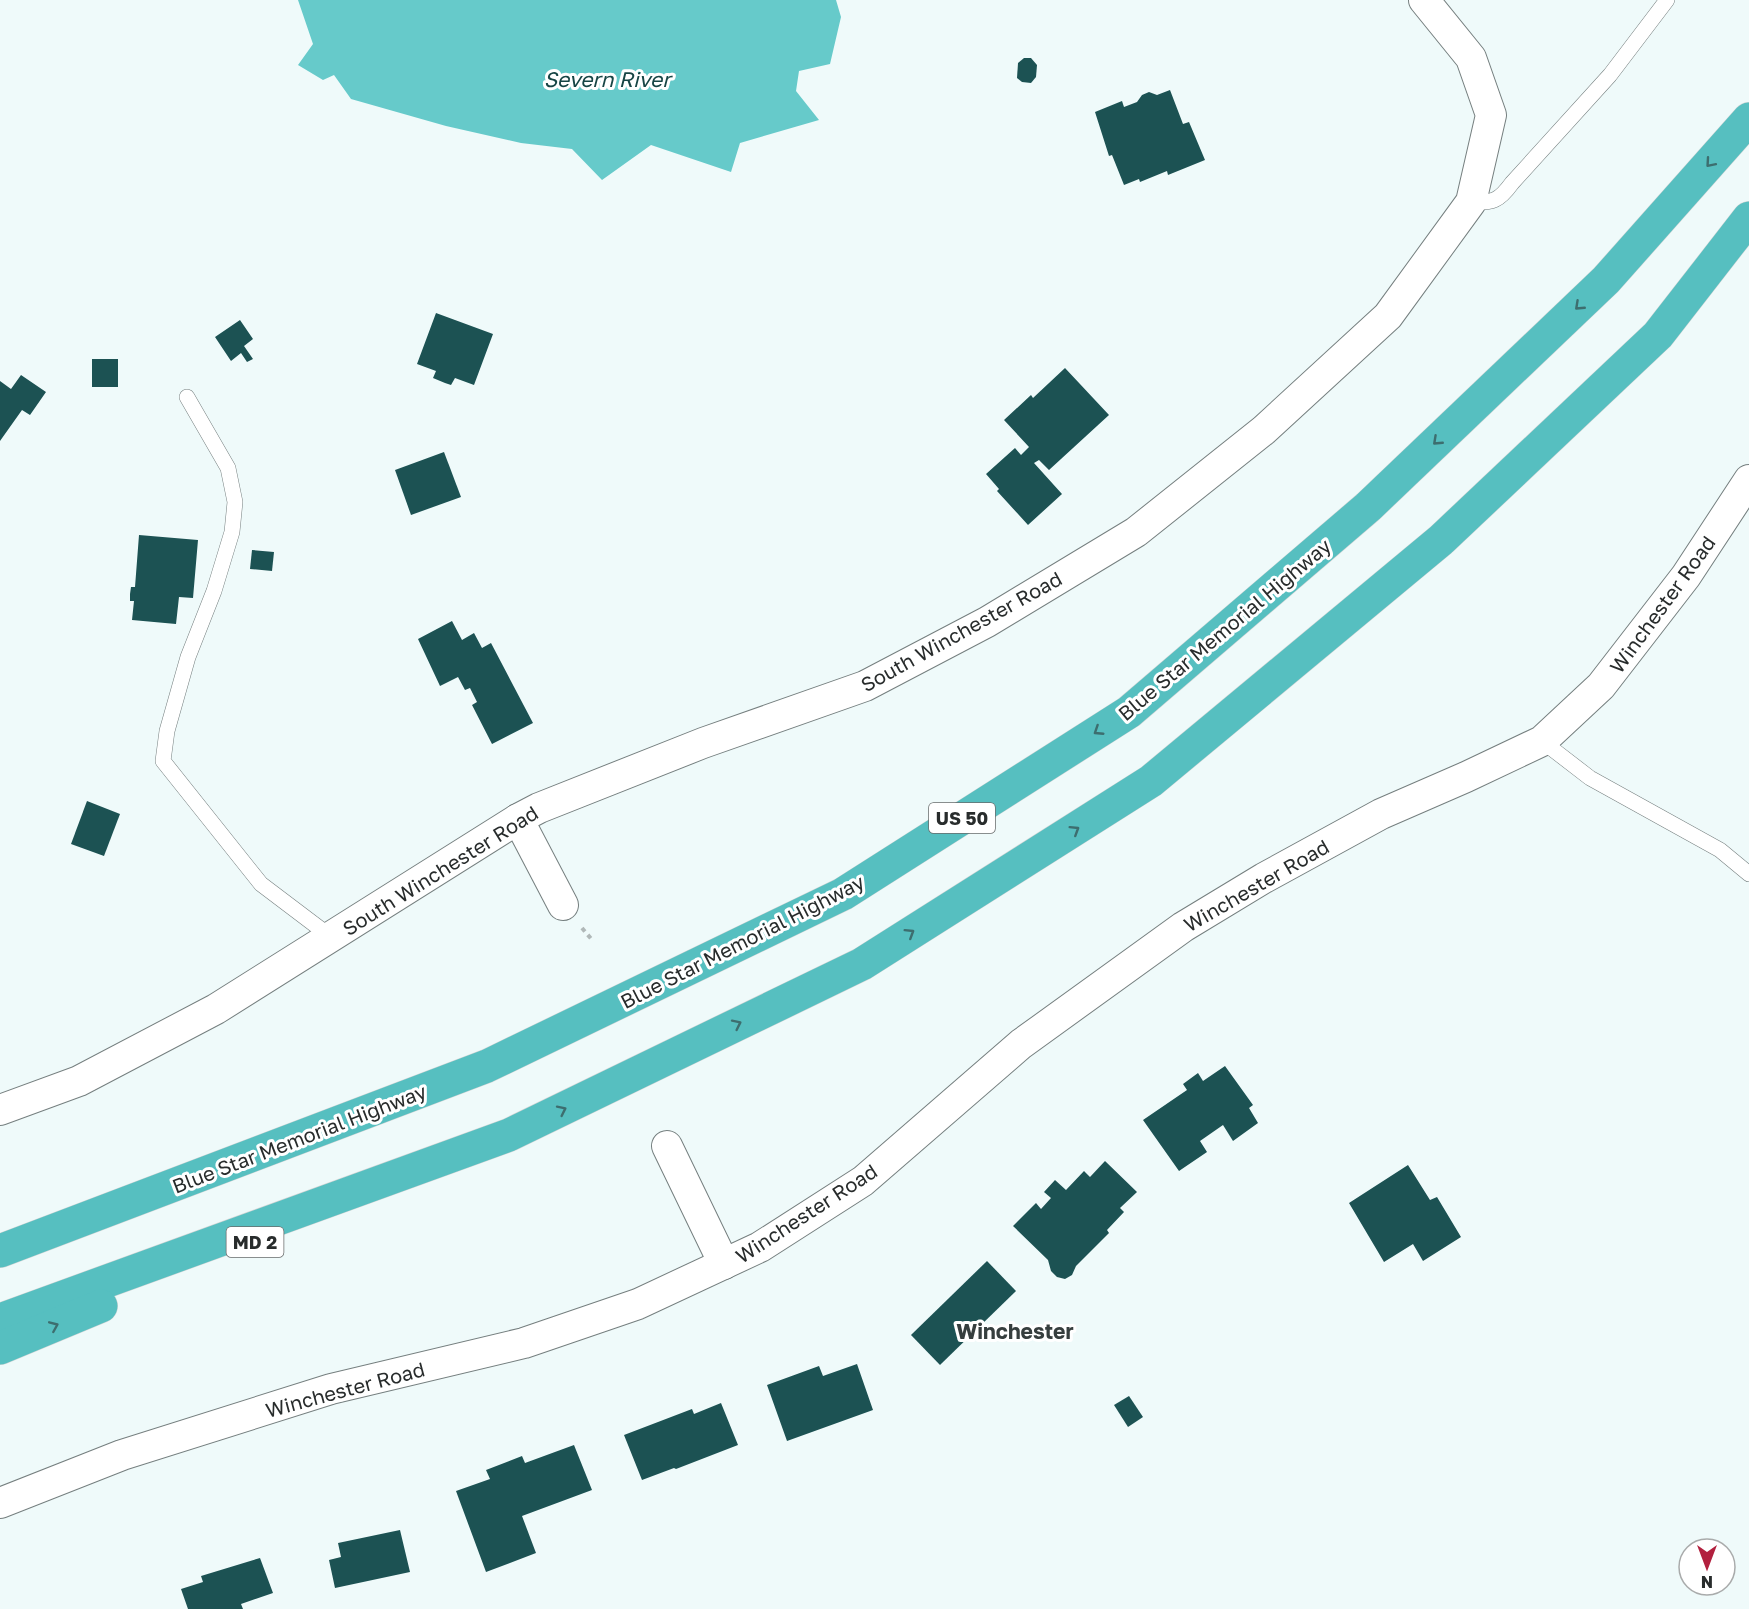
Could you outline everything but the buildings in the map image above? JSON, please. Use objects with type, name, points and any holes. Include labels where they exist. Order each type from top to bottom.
[{"type":"highway","name":"Blue Star Memorial Highway","points":[[0,1251],[498,1061],[843,894],[1129,712],[1368,507],[1606,280],[1749,119]]},
{"type":"highway","points":[[0,1320],[509,1135],[862,964],[1152,781],[1441,540],[1658,335],[1749,218]]},
{"type":"highway","name":"MD 2","points":[[0,1348],[509,1135]]},
{"type":"street","name":"South Winchester Road","points":[[0,1110],[79,1081],[216,1009],[538,808],[703,743],[865,686],[987,622],[1136,532],[1264,430],[1388,316],[1471,201],[1491,115],[1471,58],[1424,0]]},
{"type":"street","name":"Winchester Road","points":[[0,1503],[122,1455],[331,1389],[524,1343],[638,1304],[760,1247],[863,1181],[1021,1044],[1183,927],[1264,878],[1381,813],[1466,777],[1542,741],[1601,686],[1686,576],[1749,480]]},
{"type":"street","points":[[518,819],[563,905]]},
{"type":"street","name":"Winchester Road","points":[[667,1146],[724,1264]]},
{"type":"lane","points":[[1471,201],[1485,203],[1502,198],[1512,183],[1610,75],[1667,0]]},
{"type":"lane","points":[[187,397],[228,468],[235,502],[232,532],[214,591],[188,657],[167,731],[163,761],[261,884],[331,937]]},
{"type":"lane","points":[[1542,741],[1590,778],[1720,850],[1749,874]]},
{"type":"water","name":"Severn River","points":[[298,0],[836,0],[841,17],[830,64],[799,71],[796,91],[819,120],[740,143],[731,172],[651,145],[602,180],[572,149],[521,143],[446,126],[351,99],[334,75],[323,80],[298,65],[313,44]]},
{"type":"district","name":"Winchester","points":[[1015,1331]]}]
